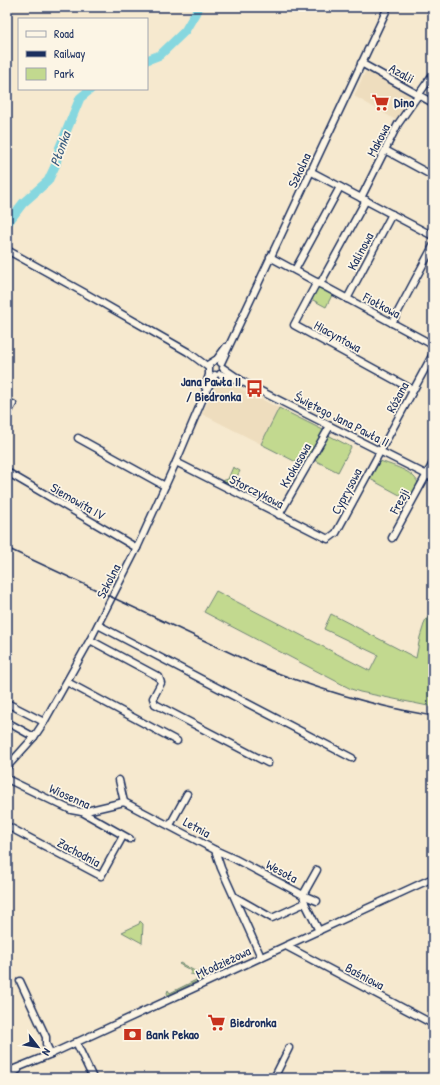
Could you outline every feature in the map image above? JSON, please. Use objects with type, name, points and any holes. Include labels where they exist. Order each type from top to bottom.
[{"type":"street","name":"Szkolna","points":[[7,767],[34,737],[44,722],[90,640],[137,548],[176,462],[206,391],[215,365],[230,342],[388,7]]},
{"type":"street","name":"Azalii","points":[[361,63],[433,103]]},
{"type":"street","name":"Makowa","points":[[363,199],[398,124],[433,74]]},
{"type":"street","points":[[385,150],[433,176]]},
{"type":"street","points":[[310,171],[433,236]]},
{"type":"street","points":[[295,270],[340,187]]},
{"type":"street","points":[[318,283],[363,199]]},
{"type":"street","name":"Kalinowa","points":[[347,298],[392,214]]},
{"type":"street","points":[[392,323],[433,246]]},
{"type":"street","name":"Świętego Jana Pawła II","points":[[7,250],[190,353],[215,365],[241,381],[433,478]]},
{"type":"street","name":"Fiołkowa","points":[[270,258],[433,345]]},
{"type":"street","name":"Hiacyntowa","points":[[318,283],[294,325],[413,390]]},
{"type":"street","name":"Różana","points":[[381,451],[433,354]]},
{"type":"street","name":"Szkolna","points":[[206,391],[218,375],[215,365]]},
{"type":"street","name":"Świętego Jana Pawła II","points":[[215,365],[218,375],[241,381]]},
{"type":"street","points":[[7,414],[13,404]]},
{"type":"street","name":"Krokusowa","points":[[279,515],[330,426]]},
{"type":"street","points":[[78,438],[165,486]]},
{"type":"street","name":"Cyprysowa","points":[[328,539],[336,533],[381,451]]},
{"type":"street","name":"Storczykowa","points":[[176,462],[328,539]]},
{"type":"street","name":"Frezji","points":[[392,538],[433,463]]},
{"type":"street","name":"Siemowita IV","points":[[7,472],[137,548]]},
{"type":"street","points":[[98,625],[352,758]]},
{"type":"street","points":[[90,640],[159,677],[161,683],[153,698],[155,704],[268,763]]},
{"type":"street","points":[[67,682],[177,741]]},
{"type":"street","points":[[7,703],[44,722]]},
{"type":"street","points":[[7,722],[34,737]]},
{"type":"street","name":"Wiosenna","points":[[7,778],[71,810],[82,812],[130,839]]},
{"type":"street","points":[[82,812],[124,802],[119,780]]},
{"type":"street","points":[[170,825],[187,794]]},
{"type":"street","name":"Letnia","points":[[124,802],[215,850],[221,868],[261,957]]},
{"type":"street","name":"Zachodnia","points":[[7,826],[101,876],[123,836]]},
{"type":"street","name":"Wesoła","points":[[215,850],[304,895],[305,904],[318,931]]},
{"type":"street","points":[[317,870],[304,895],[318,902]]},
{"type":"street","name":"Młodzieżowa","points":[[7,1072],[50,1054],[433,878]]},
{"type":"street","points":[[235,897],[272,918],[305,904]]},
{"type":"street","name":"Baśniowa","points":[[286,946],[433,1024]]},
{"type":"street","points":[[20,981],[46,1037],[46,1044],[50,1054]]},
{"type":"street","points":[[76,1042],[93,1078]]},
{"type":"street","points":[[274,1078],[289,1048]]},
{"type":"street","name":"Młodzieżowa","points":[[7,1077],[16,1072],[22,1066]]},
{"type":"shaded area","points":[[368,71],[410,94],[410,98],[396,120],[354,96],[365,72]]},
{"type":"shaded area","points":[[225,381],[279,408],[261,444],[202,414],[217,382]]},
{"type":"green space","points":[[317,286],[332,295],[326,307],[311,299]]},
{"type":"green space","points":[[279,408],[323,430],[322,436],[304,466],[261,444]]},
{"type":"green space","points":[[328,435],[351,447],[338,472],[314,460]]},
{"type":"green space","points":[[380,461],[402,469],[416,479],[418,483],[409,500],[370,479]]},
{"type":"green space","points":[[233,467],[240,471],[234,482],[235,487],[222,481],[228,479]]},
{"type":"green space","points":[[216,591],[370,671],[378,655],[324,629],[331,614],[416,658],[425,621],[433,611],[433,707],[351,689],[204,612]]},
{"type":"green space","points":[[140,921],[143,924],[142,943],[122,932],[139,924]]},
{"type":"green space","points":[[180,963],[206,977],[168,995],[168,990],[170,993],[198,979],[196,975],[190,974],[192,971],[179,964]]},
{"type":"waterway","name":"Płonka","points":[[148,60],[160,55],[185,31],[199,7]]},
{"type":"waterway","name":"Płonka","points":[[7,224],[23,203],[48,181],[56,164],[59,149],[80,98],[90,90]]},
{"type":"railway","points":[[7,548],[272,671],[363,701],[433,716]]},
{"type":"place","name":"Dino","points":[[381,102]]},
{"type":"place","name":"Jana Pawła II / Biedronka","points":[[254,388]]},
{"type":"place","name":"Biedronka","points":[[217,1022]]},
{"type":"place","name":"Bank Pekao","points":[[133,1034]]}]
